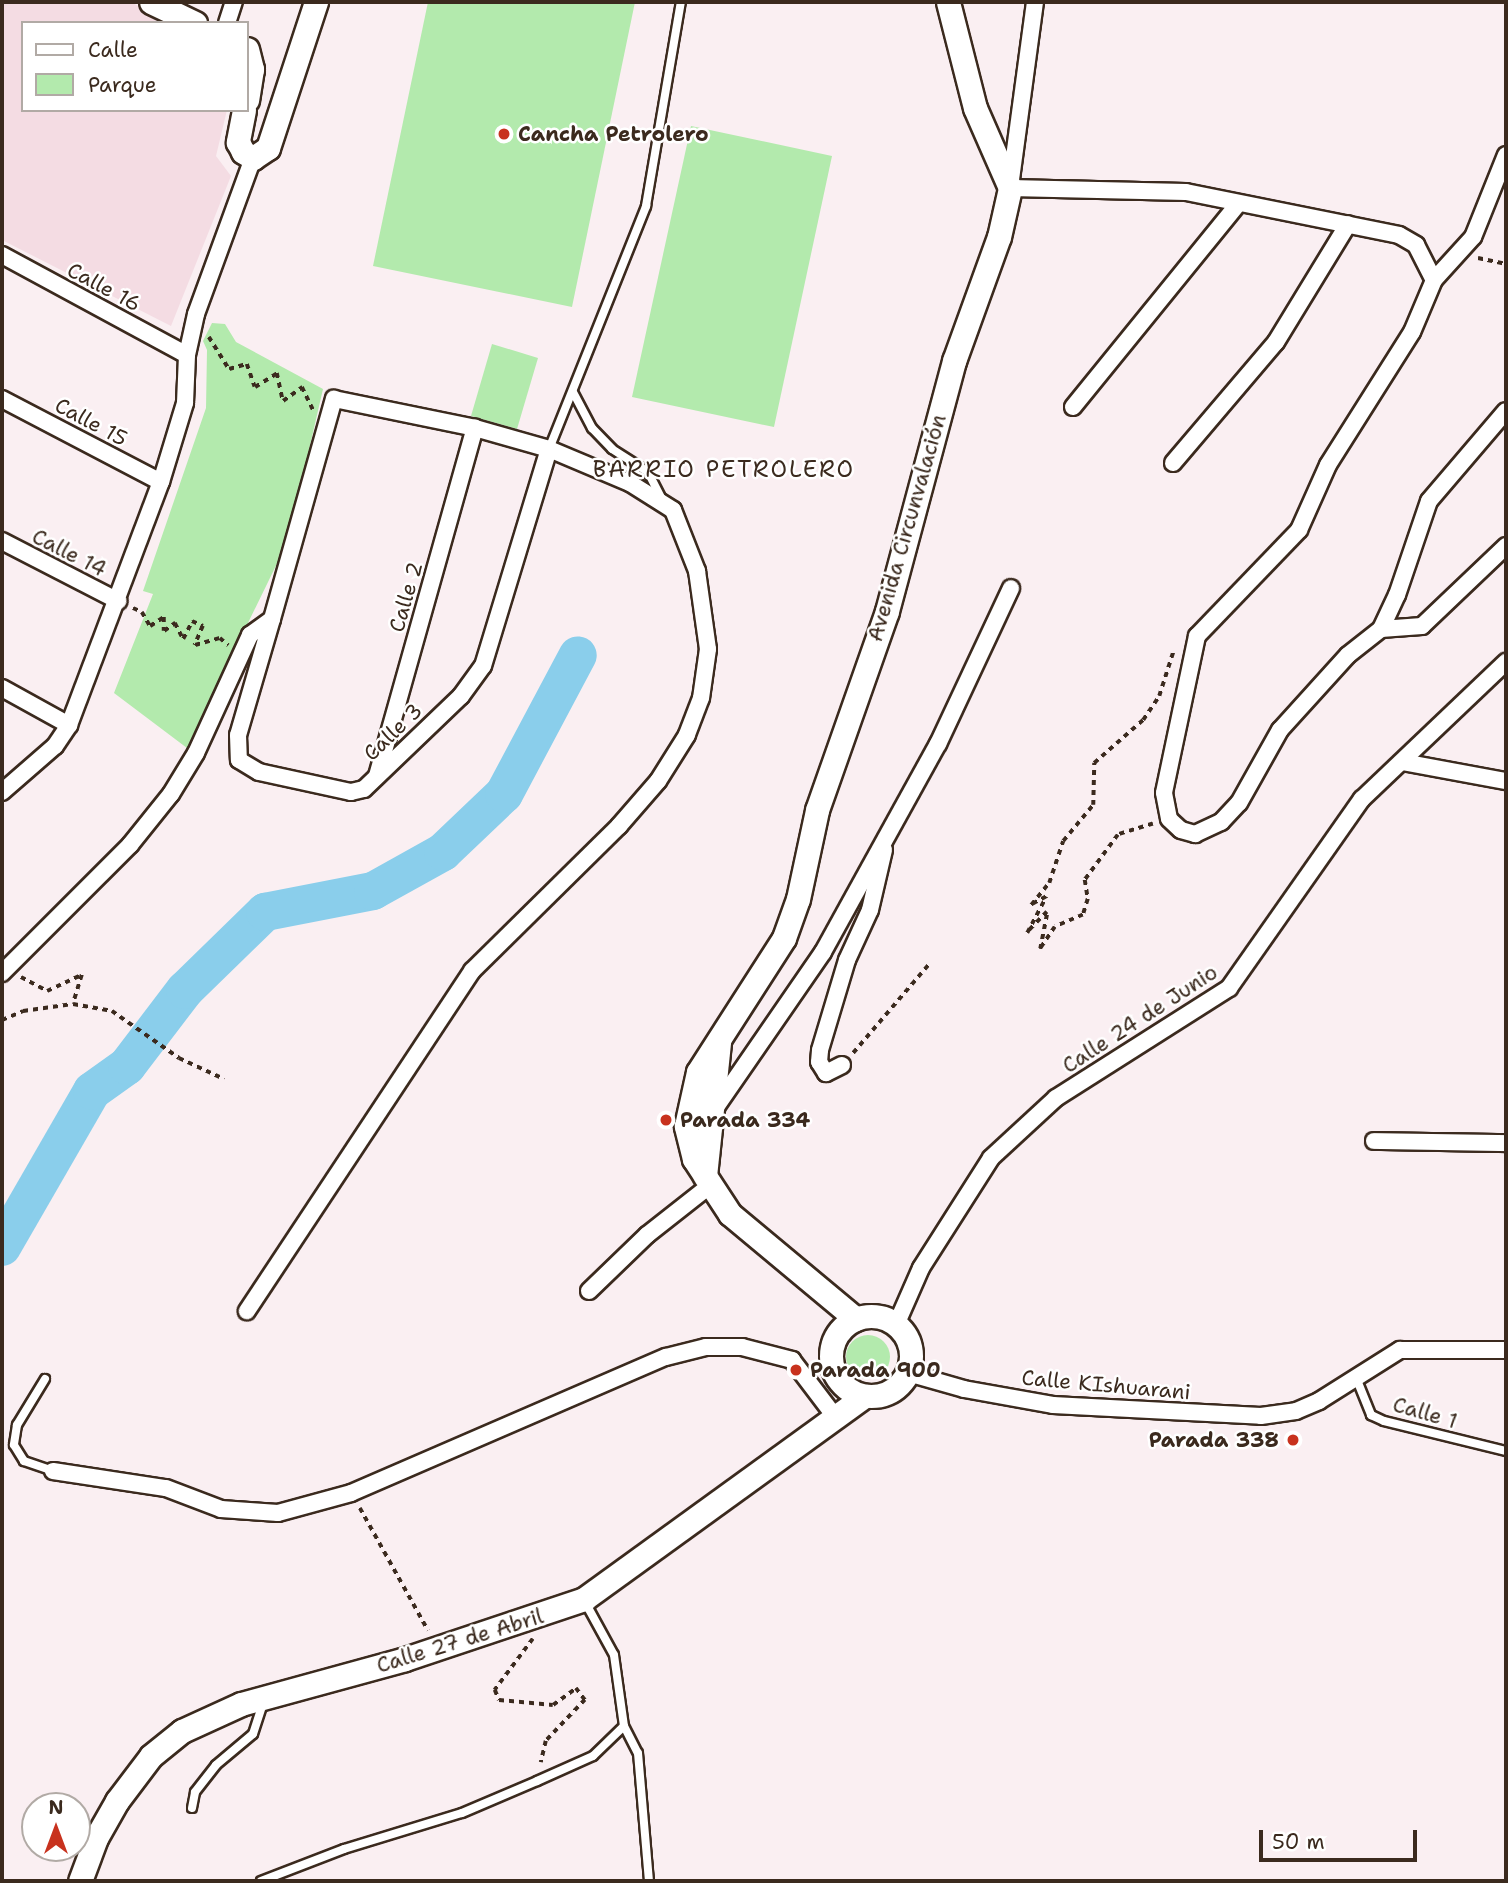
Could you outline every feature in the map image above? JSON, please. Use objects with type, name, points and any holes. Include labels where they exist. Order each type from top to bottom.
[{"type":"main road","points":[[151,2],[191,21]]},
{"type":"main road","points":[[244,112],[238,142],[253,158],[268,148],[316,2]]},
{"type":"main road","points":[[948,2],[975,108],[1010,188]]},
{"type":"main road","points":[[248,53],[252,69],[248,94]]},
{"type":"main road","name":"Avenida Circunvalación","points":[[856,1319],[829,1293],[760,1242],[706,1181],[687,1145],[688,1114],[698,1072],[784,938],[798,899],[817,810],[887,611],[954,361],[999,237],[1010,188]]},
{"type":"main road","name":"Avenida Circunvalación","points":[[706,1181],[719,1043]]},
{"type":"main road","points":[[876,1317],[896,1325],[910,1347],[908,1373],[890,1392],[864,1396],[842,1384],[831,1361],[837,1336],[856,1319],[876,1317]]},
{"type":"main road","name":"Calle 27 de Abril","points":[[80,1881],[96,1838],[152,1756],[182,1731],[265,1697],[553,1612],[584,1600],[864,1396]]},
{"type":"street","points":[[229,21],[234,2]]},
{"type":"street","points":[[1035,2],[1010,188],[1140,187],[1186,192],[1237,205],[1348,224],[1399,235],[1416,245],[1434,279]]},
{"type":"street","points":[[1506,155],[1462,254],[1434,279],[1412,332],[1328,465],[1300,530],[1203,627],[1191,650],[1164,793],[1169,819],[1181,830],[1195,834],[1221,822],[1239,803],[1262,758],[1297,709],[1348,654],[1381,629],[1397,595],[1429,501],[1506,411]]},
{"type":"street","points":[[2,792],[55,746],[69,725],[118,601],[160,482],[185,403],[187,355],[196,314],[253,158]]},
{"type":"street","points":[[1073,407],[1237,205]]},
{"type":"street","points":[[1173,463],[1276,342],[1348,224]]},
{"type":"street","name":"Calle 16","points":[[2,255],[187,355]]},
{"type":"street","name":"Calle 15","points":[[2,399],[160,482]]},
{"type":"street","points":[[4,971],[130,845],[171,794],[196,753],[250,635],[272,619],[334,399],[475,428],[549,449],[630,482],[673,510],[686,534],[704,609],[708,649],[701,698],[687,736],[658,781],[619,827],[472,971],[247,1311]]},
{"type":"street","name":"Calle 2","points":[[377,777],[475,428]]},
{"type":"street","name":"Calle 3","points":[[272,619],[238,736],[239,760],[259,772],[351,792],[364,789],[461,696],[483,666],[549,449]]},
{"type":"street","name":"Calle 14","points":[[2,541],[118,601]]},
{"type":"street","points":[[1381,629],[1422,626],[1506,546]]},
{"type":"street","points":[[688,1114],[714,1113],[823,952],[938,744],[1011,587]]},
{"type":"street","name":"Calle 24 de Junio","points":[[896,1325],[920,1268],[990,1157],[1056,1098],[1230,988],[1362,799],[1506,662]]},
{"type":"street","points":[[2,688],[69,725]]},
{"type":"street","points":[[1403,762],[1506,781]]},
{"type":"street","points":[[842,1065],[826,1073],[818,1062],[820,1050],[848,960],[870,910],[890,827]]},
{"type":"street","points":[[1374,1141],[1506,1143]]},
{"type":"street","points":[[589,1292],[706,1181]]},
{"type":"street","points":[[53,1471],[148,1484],[201,1505],[278,1513],[351,1493],[666,1357],[706,1347],[743,1347],[792,1360],[836,1418]]},
{"type":"street","name":"Calle KIshuarani","points":[[908,1373],[964,1389],[1054,1405],[1261,1416],[1296,1412],[1357,1380],[1400,1350],[1506,1350]]},
{"type":"lane","points":[[549,449],[646,206],[681,2]]},
{"type":"lane","points":[[572,392],[592,428],[612,449],[648,472],[663,503]]},
{"type":"lane","points":[[45,1379],[17,1425],[14,1445],[24,1461],[53,1471]]},
{"type":"lane","name":"Calle 1","points":[[1357,1380],[1371,1415],[1384,1421],[1506,1451]]},
{"type":"lane","points":[[584,1600],[614,1655],[624,1726],[642,1773],[649,1881]]},
{"type":"lane","points":[[192,1808],[195,1792],[209,1774],[259,1725],[265,1697]]},
{"type":"lane","points":[[261,1881],[344,1849],[462,1813],[537,1781],[593,1756],[624,1726]]},
{"type":"path","points":[[1462,254],[1506,264]]},
{"type":"path","points":[[196,314],[229,369],[247,364],[255,387],[277,373],[283,401],[302,387],[314,412],[334,399]]},
{"type":"path","points":[[118,601],[142,612],[150,626],[164,617],[164,631],[175,623],[183,639],[191,621],[203,626],[195,645],[220,638],[240,655]]},
{"type":"path","points":[[1169,819],[1118,835],[1085,880],[1088,899],[1083,915],[1055,927],[1040,949],[1047,912],[1027,933],[1046,897],[1031,905],[1049,883],[1063,842],[1093,805],[1094,763],[1143,720],[1159,696],[1173,651],[1203,627]]},
{"type":"path","points":[[842,1065],[930,962]]},
{"type":"path","points":[[4,971],[47,991],[82,975],[73,1004]]},
{"type":"path","points":[[2,1020],[23,1011],[73,1004],[112,1011],[179,1058],[224,1079]]},
{"type":"path","points":[[351,1493],[396,1566],[436,1647]]},
{"type":"path","points":[[537,1781],[546,1741],[585,1700],[576,1688],[553,1705],[499,1700],[495,1690],[553,1612]]},
{"type":"shaded area","points":[[2,2],[131,2],[165,21],[21,21],[21,112],[227,112],[216,156],[231,176],[171,326],[2,240]]},
{"type":"green space","name":"Cancha Petrolero","points":[[428,2],[635,2],[572,307],[373,266]]},
{"type":"green space","points":[[691,126],[832,156],[774,427],[632,397]]},
{"type":"green space","points":[[212,323],[225,324],[236,342],[323,389],[288,541],[187,748],[114,693],[153,594],[143,591],[206,408],[207,350],[203,341]]},
{"type":"green space","points":[[492,344],[538,358],[517,429],[471,416]]},
{"type":"green space","points":[[868,1335],[877,1336],[884,1341],[889,1348],[889,1366],[884,1373],[877,1378],[868,1379],[859,1378],[852,1373],[847,1366],[846,1357],[847,1348],[852,1341],[859,1336]]},
{"type":"waterway","points":[[2,1247],[92,1091],[127,1066],[185,990],[265,912],[373,891],[443,852],[504,794],[578,655]]},
{"type":"place","name":"Cancha Petrolero","points":[[504,134]]},
{"type":"place","name":"Parada 334","points":[[666,1120]]},
{"type":"place","name":"Parada 900","points":[[796,1370]]},
{"type":"place","name":"Parada 338","points":[[1293,1440]]},
{"type":"district","name":"BARRIO PETROLERO","points":[[724,469]]}]
